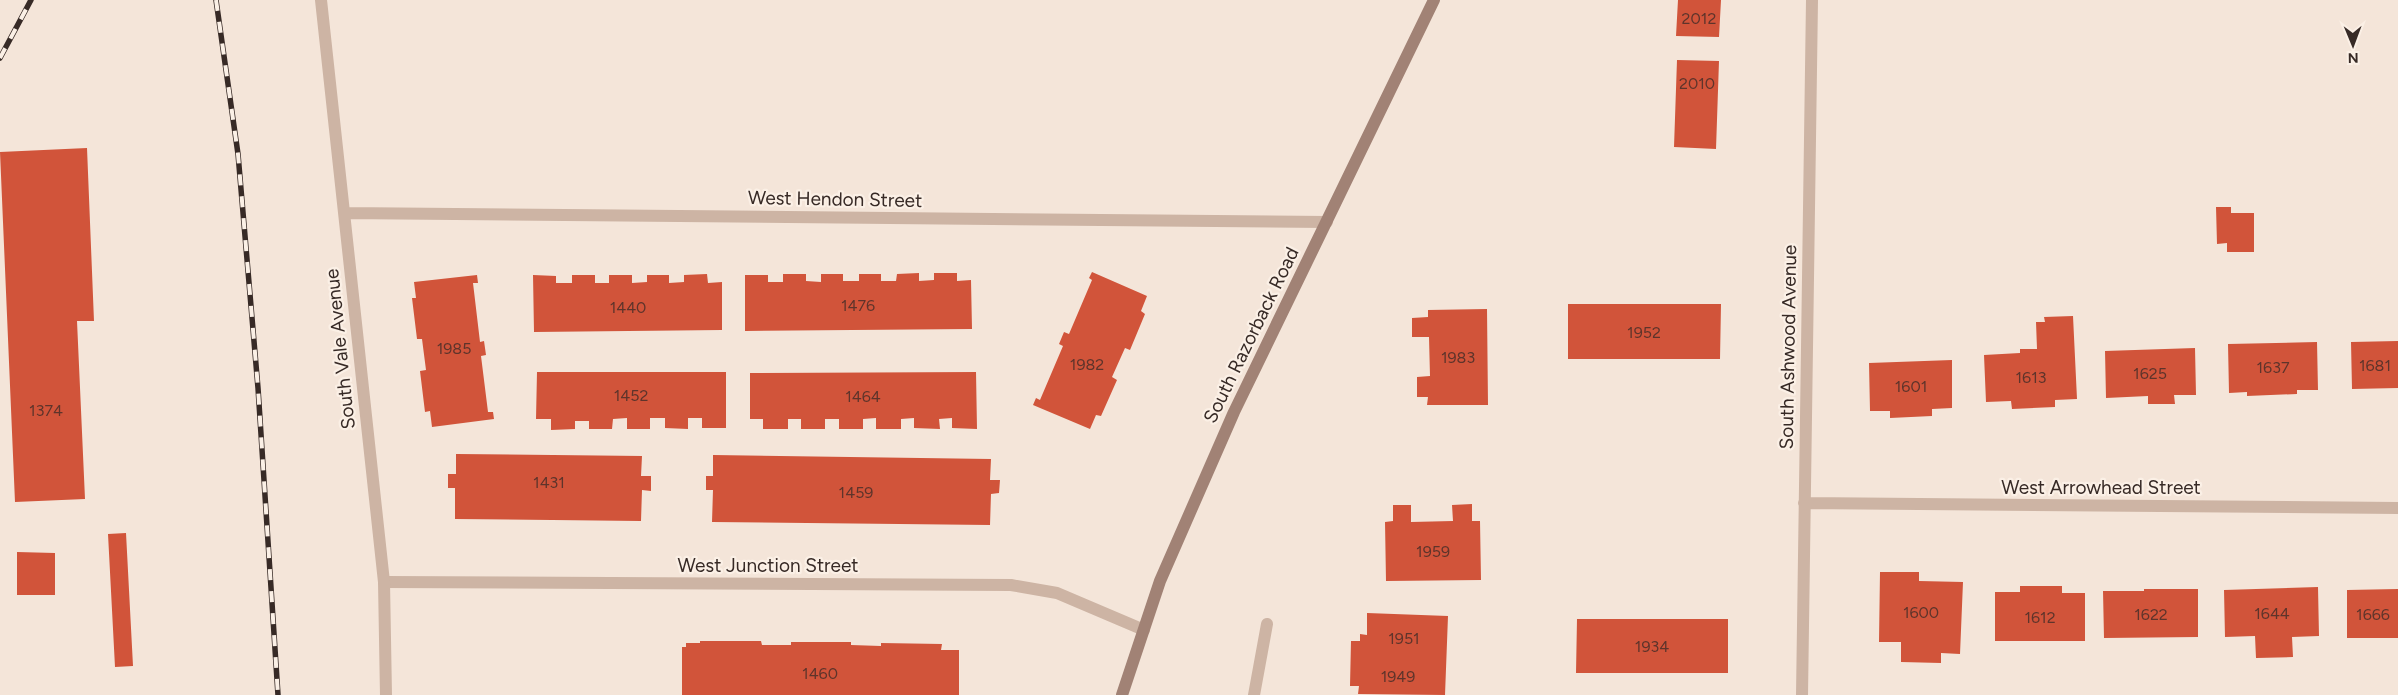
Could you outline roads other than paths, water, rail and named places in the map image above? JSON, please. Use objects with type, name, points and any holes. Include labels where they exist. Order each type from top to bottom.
[{"type":"main road","name":"South Razorback Road","points":[[1122,695],[1160,581],[1234,412],[1434,0]]},
{"type":"street","name":"South Vale Avenue","points":[[320,0],[384,582],[386,695]]},
{"type":"street","name":"South Ashwood Avenue","points":[[1802,695],[1812,0]]},
{"type":"street","name":"West Hendon Street","points":[[344,213],[1327,222]]},
{"type":"street","name":"West Arrowhead Street","points":[[1804,503],[2398,508]]},
{"type":"street","name":"West Junction Street","points":[[384,582],[1011,584],[1057,593],[1144,630]]},
{"type":"street","points":[[1254,695],[1267,624]]},
{"type":"railway","points":[[0,58],[31,0]]},
{"type":"railway","points":[[216,0],[238,154],[258,388],[278,695]]}]
